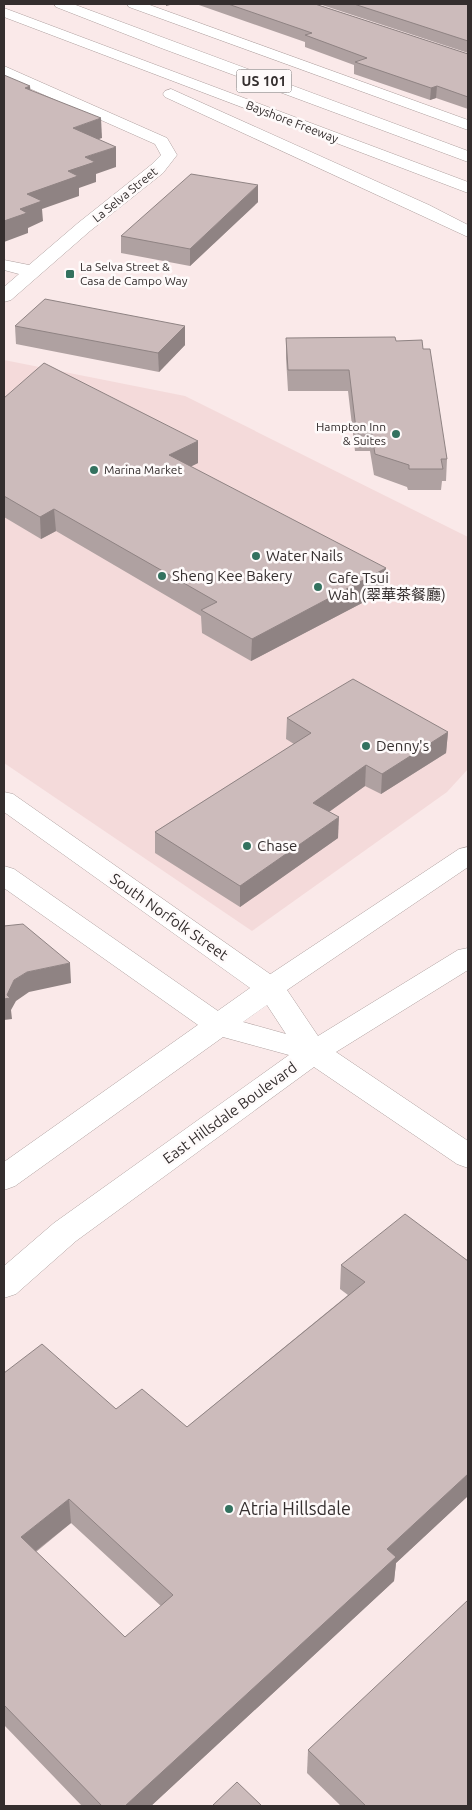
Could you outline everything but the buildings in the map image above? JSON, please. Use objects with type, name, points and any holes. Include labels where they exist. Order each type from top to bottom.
[{"type":"main road","name":"Bayshore Freeway","points":[[61,4],[157,42],[468,157]]},
{"type":"main road","points":[[134,4],[468,125]]},
{"type":"main road","name":"Bayshore Freeway","points":[[4,12],[468,188]]},
{"type":"main road","points":[[127,59],[157,87],[423,209],[468,232]]},
{"type":"main road","name":"La Selva Street","points":[[4,71],[161,141],[169,155],[157,169],[4,296]]},
{"type":"main road","points":[[391,128],[468,151]]},
{"type":"main road","points":[[4,265],[33,271]]},
{"type":"main road","name":"South Norfolk Street","points":[[8,809],[270,988],[314,1052]]},
{"type":"main road","points":[[4,1178],[270,988],[468,855]]},
{"type":"main road","name":"South Norfolk Street","points":[[4,875],[218,1026],[314,1052],[468,1156]]},
{"type":"main road","name":"East Hillsdale Boulevard","points":[[4,1285],[65,1232],[314,1052],[468,957]]},
{"type":"shaded area","points":[[4,360],[185,396],[468,537],[468,769],[447,792],[252,931],[4,763]]},
{"type":"place","name":"La Selva Street & Casa de Campo Way","points":[[70,274]]},
{"type":"place","name":"Hampton Inn & Suites","points":[[396,434]]},
{"type":"place","name":"Marina Market","points":[[94,470]]},
{"type":"place","name":"Water Nails","points":[[256,556]]},
{"type":"place","name":"Sheng Kee Bakery","points":[[162,576]]},
{"type":"place","name":"Cafe Tsui Wah (翠華茶餐廳)","points":[[318,587]]},
{"type":"place","name":"Denny's","points":[[366,746]]},
{"type":"place","name":"Chase","points":[[247,846]]},
{"type":"place","name":"Atria Hillsdale","points":[[229,1509]]}]
